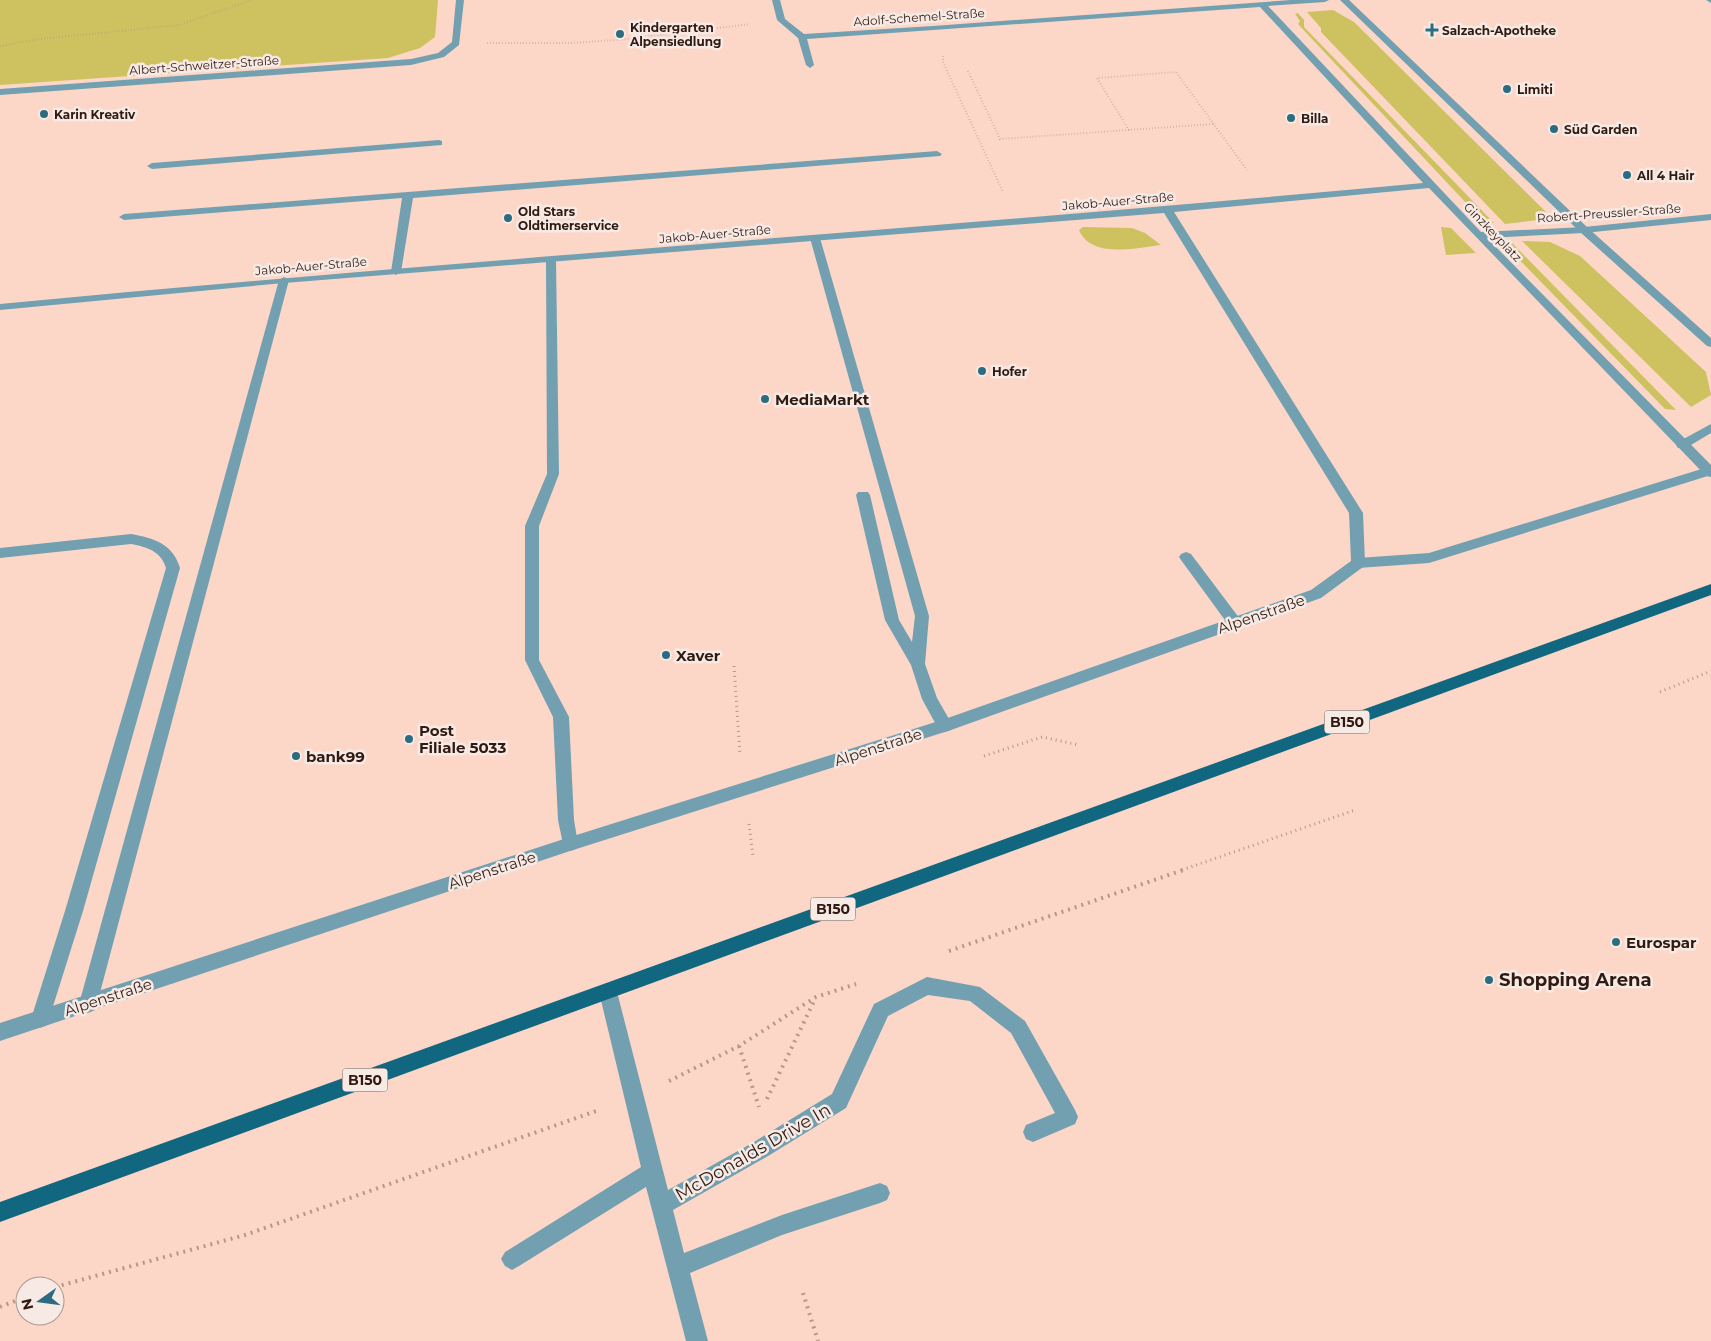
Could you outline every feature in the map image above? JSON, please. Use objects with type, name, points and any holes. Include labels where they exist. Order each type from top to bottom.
[{"type":"main road","name":"B150","points":[[0,1212],[1711,589]]},
{"type":"street","points":[[456,43],[460,0]]},
{"type":"street","points":[[776,0],[781,20],[802,37],[810,65]]},
{"type":"street","name":"Adolf-Schemel-Straße","points":[[802,37],[1325,0]]},
{"type":"street","points":[[1344,0],[1584,230],[1711,344]]},
{"type":"street","name":"Ginzkeyplatz","points":[[1262,5],[1478,235],[1710,472]]},
{"type":"street","name":"Albert-Schweitzer-Straße","points":[[0,92],[411,62],[441,55],[456,43]]},
{"type":"street","points":[[152,166],[439,143]]},
{"type":"street","points":[[124,217],[937,154]]},
{"type":"street","name":"Jakob-Auer-Straße","points":[[0,307],[284,280],[1167,210],[1431,185]]},
{"type":"street","points":[[396,272],[408,195]]},
{"type":"street","points":[[1167,210],[1356,513],[1358,563],[1429,558],[1710,472]]},
{"type":"street","name":"Robert-Preussler-Straße","points":[[1478,235],[1584,230],[1711,217]]},
{"type":"street","points":[[815,238],[922,616],[918,664]]},
{"type":"street","points":[[551,260],[553,474],[532,526],[532,660],[561,717],[566,820],[570,844]]},
{"type":"street","points":[[88,1004],[284,280]]},
{"type":"street","points":[[1682,445],[1711,428]]},
{"type":"street","points":[[863,495],[892,620],[918,664],[930,699],[945,726]]},
{"type":"street","points":[[0,553],[131,539],[147,541],[162,548],[171,559],[173,568],[74,911],[40,1019]]},
{"type":"street","points":[[1186,556],[1235,623]]},
{"type":"street","name":"Alpenstraße","points":[[0,1032],[570,844],[945,726],[1316,594],[1358,563]]},
{"type":"street","name":"McDonalds Drive In","points":[[661,1206],[761,1149],[838,1101],[880,1010],[927,986],[974,993],[1018,1027],[1068,1117],[1033,1132]]},
{"type":"street","points":[[608,992],[661,1206],[697,1341]]},
{"type":"street","points":[[512,1259],[653,1171]]},
{"type":"street","points":[[677,1267],[782,1225],[880,1193]]},
{"type":"path","points":[[0,46],[40,39],[179,24],[252,0]]},
{"type":"path","points":[[456,43],[572,43],[781,20]]},
{"type":"path","points":[[933,28],[943,48],[943,62],[1007,200],[1029,221]]},
{"type":"path","points":[[968,71],[1000,139],[1213,124]]},
{"type":"path","points":[[1129,130],[1097,78],[1176,72],[1247,170]]},
{"type":"path","points":[[1660,692],[1711,671]]},
{"type":"path","points":[[984,756],[1042,737],[1079,745]]},
{"type":"path","points":[[946,952],[1355,810]]},
{"type":"path","points":[[65,1284],[245,1235],[634,1098],[739,1046],[816,997],[862,981]]},
{"type":"path","points":[[761,1111],[816,997]]},
{"type":"path","points":[[803,1293],[818,1341]]},
{"type":"path","points":[[0,1307],[15,1301]]},
{"type":"shaded area","points":[[0,0],[438,0],[435,37],[420,48],[388,58],[0,85]]},
{"type":"shaded area","points":[[1333,10],[1354,22],[1546,212],[1537,220],[1505,224],[1321,32],[1321,28],[1307,12]]},
{"type":"shaded area","points":[[1298,13],[1304,20],[1304,27],[1494,223],[1484,222],[1298,24],[1300,21],[1295,14]]},
{"type":"shaded area","points":[[1083,227],[1132,228],[1145,233],[1161,245],[1116,250],[1104,248],[1094,245],[1085,239],[1079,230]]},
{"type":"shaded area","points":[[1441,227],[1451,228],[1476,253],[1446,255]]},
{"type":"shaded area","points":[[1522,241],[1550,242],[1580,256],[1706,372],[1711,395],[1691,407]]},
{"type":"shaded area","points":[[1511,242],[1676,410],[1665,409],[1504,244]]},
{"type":"place","name":"Salzach-Apotheke","points":[[1432,30]]},
{"type":"place","name":"Kindergarten Alpensiedlung","points":[[620,34]]},
{"type":"place","name":"Limiti","points":[[1507,89]]},
{"type":"place","name":"Karin Kreativ","points":[[44,114]]},
{"type":"place","name":"Billa","points":[[1291,118]]},
{"type":"place","name":"Süd Garden","points":[[1554,129]]},
{"type":"place","name":"All 4 Hair","points":[[1627,175]]},
{"type":"place","name":"Old Stars Oldtimerservice","points":[[508,218]]},
{"type":"place","name":"Hofer","points":[[982,371]]},
{"type":"place","name":"MediaMarkt","points":[[765,399]]},
{"type":"place","name":"Xaver","points":[[666,655]]},
{"type":"place","name":"Post Filiale 5033","points":[[409,739]]},
{"type":"place","name":"bank99","points":[[296,756]]},
{"type":"place","name":"Eurospar","points":[[1616,942]]},
{"type":"place","name":"Shopping Arena","points":[[1489,980]]}]
